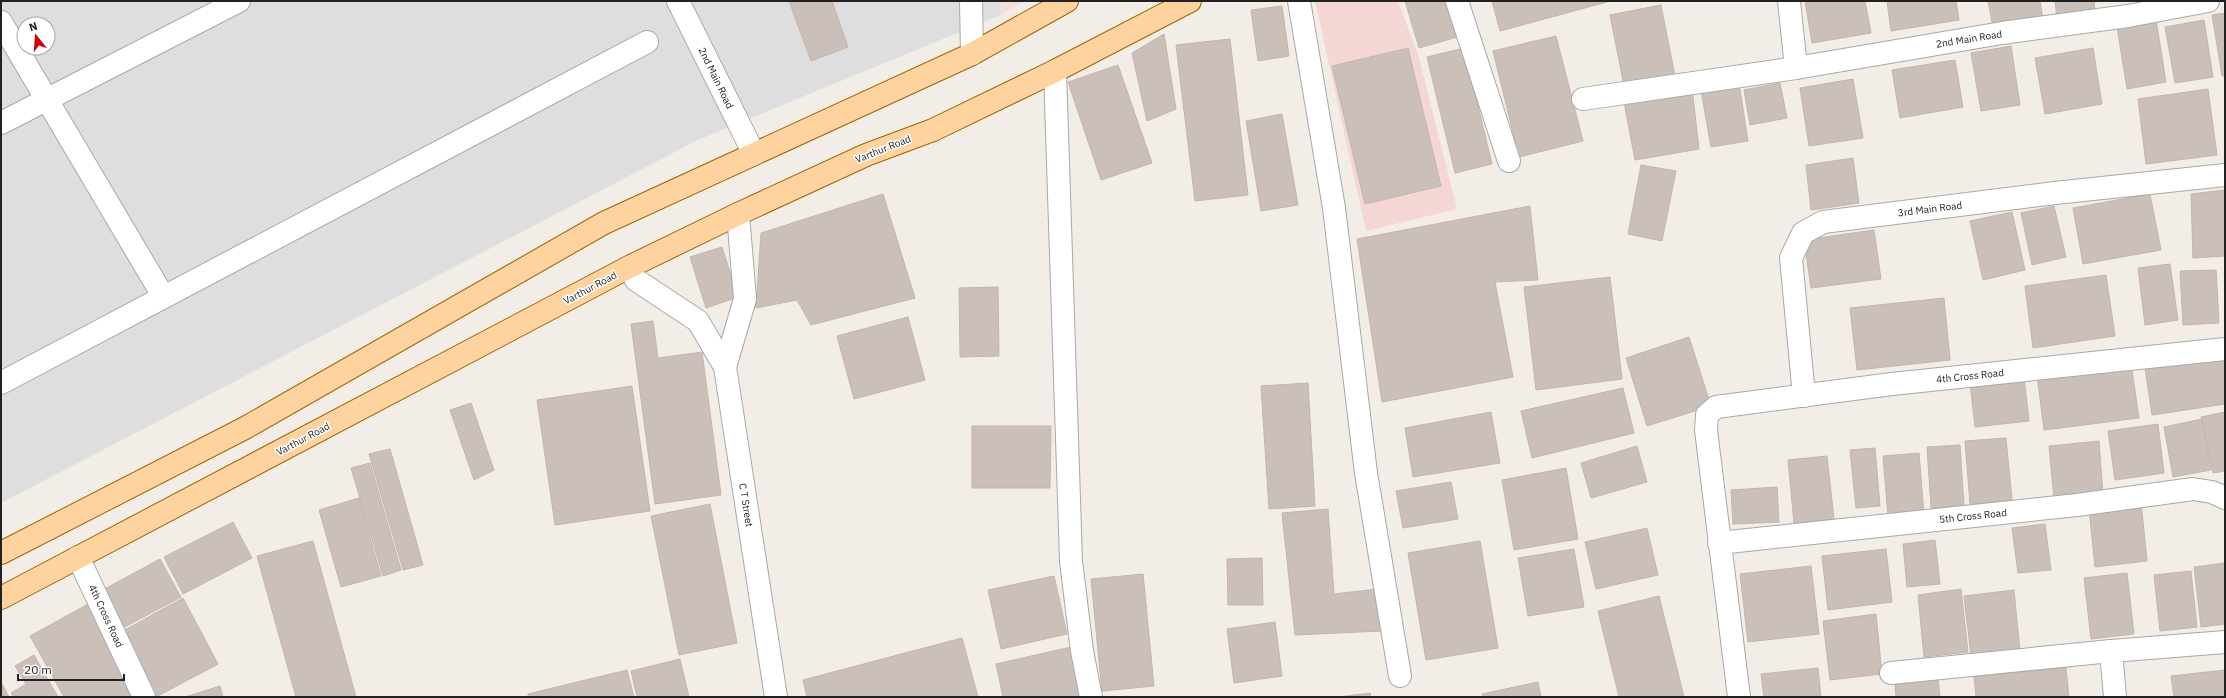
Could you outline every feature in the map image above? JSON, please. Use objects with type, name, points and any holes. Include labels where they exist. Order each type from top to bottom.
[{"type":"main road","points":[[1,553],[246,428],[604,223],[972,54],[1067,1]]},
{"type":"main road","name":"Varthur Road","points":[[1,598],[629,267],[738,214],[866,155],[933,130],[1055,71],[1190,1]]},
{"type":"street","points":[[1,123],[239,1]]},
{"type":"street","name":"2nd Main Road","points":[[678,1],[754,154]]},
{"type":"street","points":[[971,1],[972,54]]},
{"type":"street","points":[[1298,1],[1334,208],[1370,499],[1400,676]]},
{"type":"street","points":[[1457,1],[1509,161]]},
{"type":"street","points":[[1789,1],[1796,68]]},
{"type":"street","name":"2nd Main Road","points":[[1583,99],[1796,68],[2002,33],[2128,16],[2208,1]]},
{"type":"street","points":[[1,22],[163,296]]},
{"type":"street","points":[[1,383],[163,296],[647,42]]},
{"type":"street","points":[[1055,71],[1071,561],[1082,651],[1091,697]]},
{"type":"street","name":"3rd Main Road","points":[[1804,396],[1791,258],[1803,233],[1824,222],[2055,193],[2225,175]]},
{"type":"street","points":[[725,367],[745,299],[738,214]]},
{"type":"street","name":"C T Street","points":[[629,267],[636,280],[698,321],[725,367],[776,697]]},
{"type":"street","name":"4th Cross Road","points":[[1719,543],[1706,430],[1707,415],[1716,407],[2066,365],[2225,349]]},
{"type":"street","name":"5th Cross Road","points":[[1719,543],[2077,505],[2193,488],[2212,492],[2225,498]]},
{"type":"street","points":[[1719,543],[1739,697]]},
{"type":"street","name":"4th Cross Road","points":[[78,557],[144,697]]},
{"type":"street","points":[[1891,673],[2111,651],[2225,642]]},
{"type":"street","points":[[2111,651],[2115,697]]},
{"type":"shaded area","points":[[1,1],[1000,1],[1001,15],[698,140],[1,503]]},
{"type":"shaded area","points":[[1000,1],[1024,1],[1001,15]]},
{"type":"shaded area","points":[[1315,1],[1398,1],[1418,54],[1457,209],[1366,231]]},
{"type":"building","points":[[789,1],[832,1],[848,47],[811,61]]},
{"type":"building","points":[[1405,1],[1450,1],[1461,36],[1419,48]]},
{"type":"building","points":[[1492,1],[1607,1],[1607,2],[1500,31]]},
{"type":"building","points":[[1805,1],[1865,1],[1871,33],[1812,43]]},
{"type":"building","points":[[1887,1],[1956,1],[1959,20],[1891,31]]},
{"type":"building","points":[[1988,1],[2040,1],[2043,19],[1993,27]]},
{"type":"building","points":[[2055,1],[2094,1],[2095,12],[2057,18]]},
{"type":"building","points":[[1661,5],[1676,81],[1625,91],[1610,15]]},
{"type":"building","points":[[1282,6],[1289,56],[1258,61],[1251,10]]},
{"type":"building","points":[[2225,13],[2225,76],[2222,76],[2212,15]]},
{"type":"building","points":[[2156,20],[2166,82],[2127,89],[2117,27]]},
{"type":"building","points":[[2204,20],[2213,77],[2175,83],[2165,27]]},
{"type":"building","points":[[1164,34],[1176,109],[1147,121],[1132,53]]},
{"type":"building","points":[[1556,36],[1583,141],[1519,157],[1493,51]]},
{"type":"building","points":[[1230,39],[1248,195],[1195,201],[1176,45]]},
{"type":"building","points":[[2011,46],[2020,105],[1981,111],[1971,53]]},
{"type":"building","points":[[1408,48],[1441,186],[1365,204],[1332,66]]},
{"type":"building","points":[[1464,48],[1492,164],[1455,173],[1427,57]]},
{"type":"building","points":[[2093,48],[2102,104],[2045,114],[2035,58]]},
{"type":"building","points":[[1955,60],[1963,107],[1900,118],[1892,70]]},
{"type":"building","points":[[1118,65],[1152,163],[1101,180],[1068,82]]},
{"type":"building","points":[[1853,79],[1863,138],[1809,146],[1800,88]]},
{"type":"building","points":[[1739,83],[1748,141],[1711,147],[1701,90]]},
{"type":"building","points":[[1780,83],[1787,118],[1750,125],[1744,90]]},
{"type":"building","points":[[1692,88],[1699,149],[1635,160],[1623,97]]},
{"type":"building","points":[[2208,89],[2217,155],[2146,164],[2138,99]]},
{"type":"building","points":[[1282,114],[1298,205],[1261,211],[1246,121]]},
{"type":"building","points":[[1853,158],[1859,203],[1811,210],[1806,165]]},
{"type":"building","points":[[1641,165],[1676,171],[1662,241],[1628,234]]},
{"type":"building","points":[[2225,190],[2225,256],[2193,258],[2191,194]]},
{"type":"building","points":[[883,194],[915,298],[811,325],[797,300],[756,308],[761,233]]},
{"type":"building","points":[[2150,194],[2161,250],[2083,264],[2073,208]]},
{"type":"building","points":[[1530,206],[1538,280],[1495,282],[1513,377],[1382,402],[1357,239]]},
{"type":"building","points":[[2054,206],[2066,257],[2032,265],[2021,213]]},
{"type":"building","points":[[2012,212],[2025,270],[1983,280],[1970,221]]},
{"type":"building","points":[[1874,230],[1881,279],[1811,288],[1804,240]]},
{"type":"building","points":[[722,247],[738,297],[706,308],[690,257]]},
{"type":"building","points":[[2170,264],[2178,320],[2145,325],[2138,268]]},
{"type":"building","points":[[2216,270],[2219,323],[2183,325],[2180,271]]},
{"type":"building","points":[[2106,275],[2115,336],[2033,348],[2025,286]]},
{"type":"building","points":[[1610,277],[1622,379],[1536,390],[1524,287]]},
{"type":"building","points":[[998,287],[999,356],[960,357],[959,288]]},
{"type":"building","points":[[1944,298],[1950,360],[1857,370],[1850,308]]},
{"type":"building","points":[[908,317],[925,380],[854,399],[837,336]]},
{"type":"building","points":[[653,321],[658,358],[702,352],[721,495],[655,504],[631,324]]},
{"type":"building","points":[[1689,337],[1711,406],[1647,426],[1626,358]]},
{"type":"building","points":[[2225,356],[2225,404],[2152,415],[2145,368]]},
{"type":"building","points":[[2131,363],[2139,418],[2044,430],[2037,375]]},
{"type":"building","points":[[2024,377],[2029,421],[1975,427],[1970,383]]},
{"type":"building","points":[[1308,383],[1315,506],[1269,509],[1261,386]]},
{"type":"building","points":[[632,386],[650,511],[555,525],[537,400]]},
{"type":"building","points":[[1623,388],[1634,433],[1532,458],[1521,411]]},
{"type":"building","points":[[471,403],[494,470],[474,480],[450,410]]},
{"type":"building","points":[[1491,412],[1500,463],[1413,477],[1405,428]]},
{"type":"building","points":[[2225,412],[2225,471],[2213,473],[2201,417]]},
{"type":"building","points":[[2202,419],[2211,470],[2173,477],[2164,427]]},
{"type":"building","points":[[2158,424],[2164,473],[2115,480],[2108,431]]},
{"type":"building","points":[[972,426],[1051,426],[1050,488],[972,488]]},
{"type":"building","points":[[2006,438],[2012,500],[1970,504],[1965,441]]},
{"type":"building","points":[[2099,441],[2103,495],[2054,499],[2049,446]]},
{"type":"building","points":[[1960,445],[1964,506],[1931,508],[1927,447]]},
{"type":"building","points":[[1637,446],[1647,482],[1591,498],[1581,463]]},
{"type":"building","points":[[1875,448],[1880,506],[1856,508],[1850,450]]},
{"type":"building","points":[[390,449],[423,565],[403,570],[369,454]]},
{"type":"building","points":[[1919,453],[1924,514],[1888,517],[1883,456]]},
{"type":"building","points":[[1827,456],[1834,519],[1794,523],[1788,460]]},
{"type":"building","points":[[370,463],[401,570],[383,576],[351,468]]},
{"type":"building","points":[[1566,468],[1578,539],[1514,550],[1502,480]]},
{"type":"building","points":[[1451,482],[1458,519],[1403,528],[1396,491]]},
{"type":"building","points":[[1777,487],[1779,522],[1733,524],[1731,490]]},
{"type":"building","points":[[359,498],[381,576],[341,587],[319,510]]},
{"type":"building","points":[[2141,502],[2147,561],[2095,567],[2089,509]]},
{"type":"building","points":[[710,504],[737,643],[679,655],[651,516]]},
{"type":"building","points":[[1328,509],[1334,594],[1377,589],[1381,631],[1295,635],[1282,513]]},
{"type":"building","points":[[233,522],[252,558],[183,594],[164,557]]},
{"type":"building","points":[[2045,524],[2051,570],[2018,573],[2012,528]]},
{"type":"building","points":[[1647,528],[1658,575],[1596,589],[1585,542]]},
{"type":"building","points":[[1935,540],[1940,584],[1907,587],[1903,544]]},
{"type":"building","points":[[313,541],[356,697],[296,697],[257,556]]},
{"type":"building","points":[[1480,541],[1498,648],[1426,660],[1408,553]]},
{"type":"building","points":[[1574,549],[1584,607],[1528,616],[1518,558]]},
{"type":"building","points":[[1886,549],[1892,602],[1828,610],[1822,556]]},
{"type":"building","points":[[1262,558],[1263,605],[1228,605],[1227,559]]},
{"type":"building","points":[[160,559],[181,597],[119,630],[99,592]]},
{"type":"building","points":[[2225,563],[2225,624],[2201,627],[2194,567]]},
{"type":"building","points":[[1811,566],[1819,634],[1748,642],[1740,574]]},
{"type":"building","points":[[2191,571],[2197,627],[2160,631],[2154,575]]},
{"type":"building","points":[[2127,573],[2134,634],[2091,639],[2084,578]]},
{"type":"building","points":[[1143,574],[1154,686],[1102,691],[1091,579]]},
{"type":"building","points":[[1054,576],[1067,634],[1001,649],[988,590]]},
{"type":"building","points":[[1961,589],[1968,652],[1924,657],[1918,595]]},
{"type":"building","points":[[2014,590],[2020,651],[1971,656],[1964,596]]},
{"type":"building","points":[[1659,596],[1684,697],[1619,697],[1598,611]]},
{"type":"building","points":[[183,598],[218,664],[156,697],[121,632]]},
{"type":"building","points":[[90,603],[133,697],[64,697],[30,636]]},
{"type":"building","points":[[1876,614],[1882,674],[1830,680],[1823,621]]},
{"type":"building","points":[[1275,622],[1282,676],[1234,683],[1227,629]]},
{"type":"building","points":[[962,638],[978,697],[807,697],[803,680]]},
{"type":"building","points":[[1071,647],[1081,696],[1003,697],[996,664]]},
{"type":"building","points":[[34,655],[58,697],[14,697],[11,693],[26,684],[15,666]]},
{"type":"building","points":[[680,659],[689,697],[637,697],[631,671]]},
{"type":"building","points":[[1818,668],[1821,697],[1764,697],[1761,674]]},
{"type":"building","points":[[2066,668],[2069,697],[1976,697],[1974,676]]},
{"type":"building","points":[[627,670],[634,697],[528,697],[528,694]]},
{"type":"building","points":[[2225,670],[2225,697],[2174,697],[2171,676]]},
{"type":"building","points":[[1938,679],[1940,697],[1896,697],[1895,683]]},
{"type":"building","points":[[1,682],[9,697],[1,697]]},
{"type":"building","points":[[1538,682],[1541,697],[1483,697],[1482,694]]},
{"type":"building","points":[[220,686],[223,697],[185,697]]},
{"type":"building","points":[[1370,693],[1371,697],[1338,697]]}]
